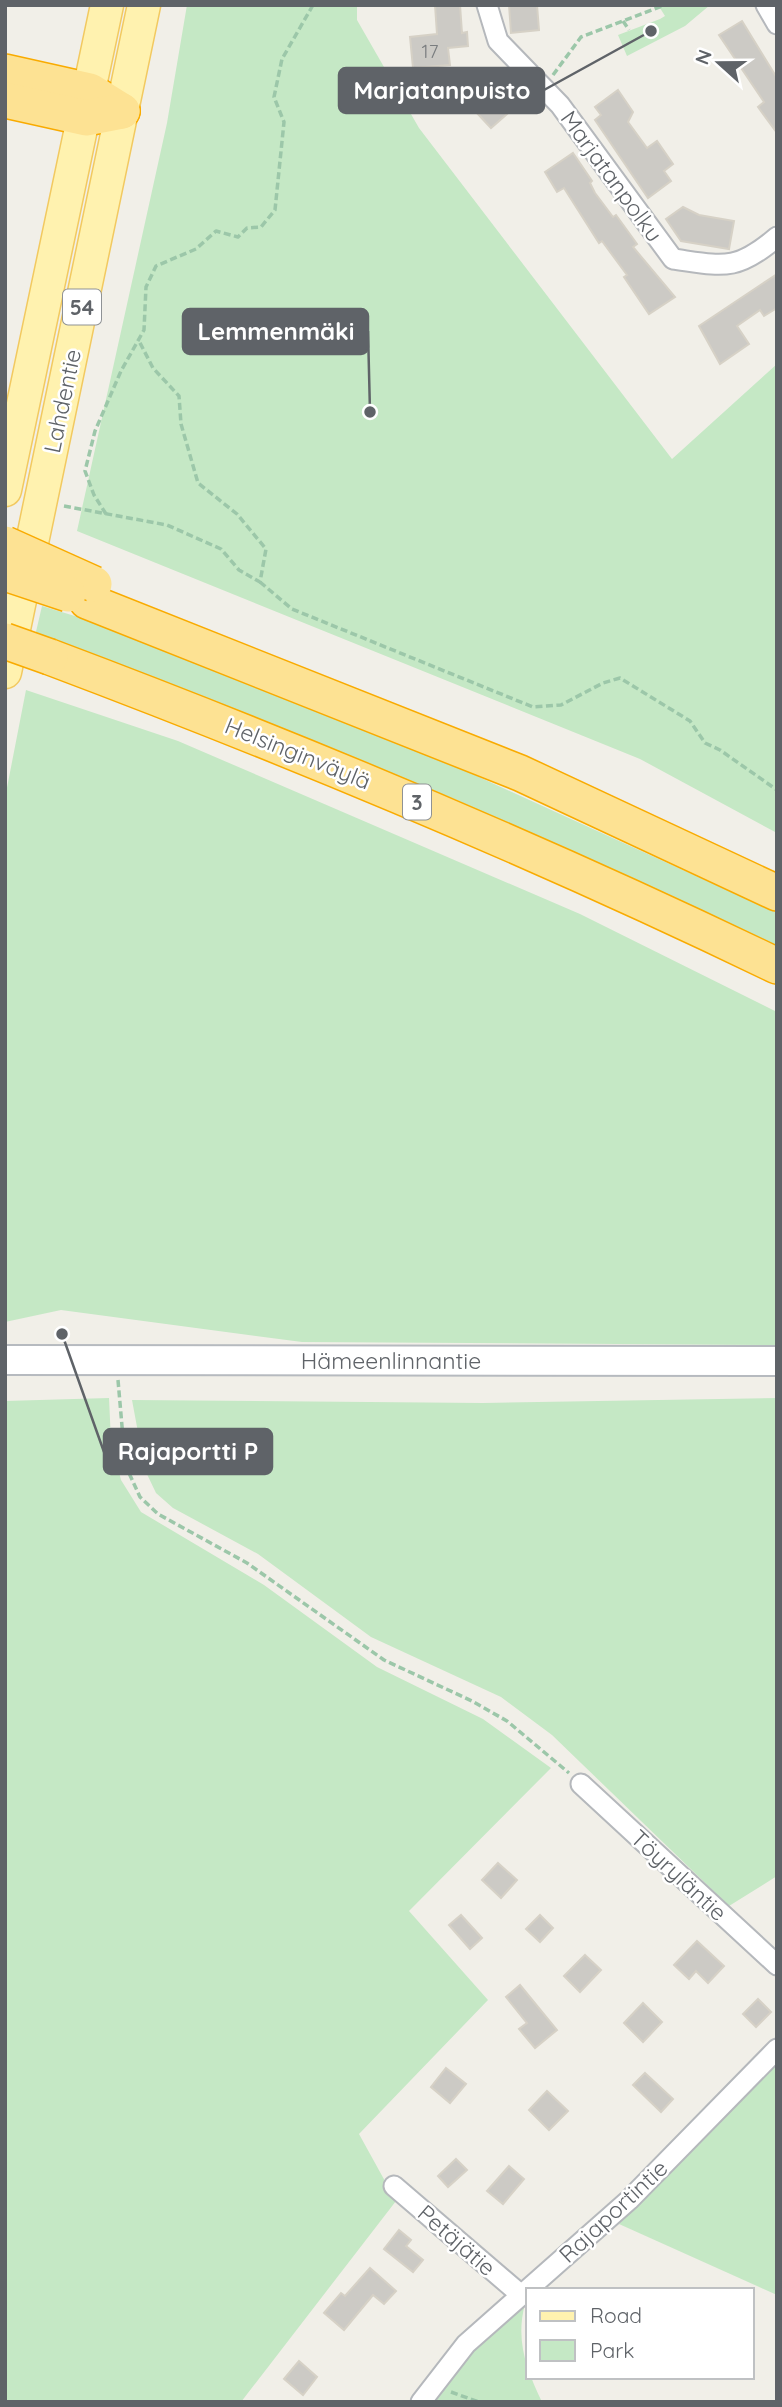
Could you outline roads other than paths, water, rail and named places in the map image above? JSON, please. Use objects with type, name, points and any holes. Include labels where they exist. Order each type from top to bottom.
[{"type":"highway","points":[[5,72],[88,104]]},
{"type":"highway","points":[[5,100],[88,104],[122,111]]},
{"type":"highway","points":[[5,544],[159,628],[520,773],[777,893]]},
{"type":"highway","points":[[5,573],[91,593]]},
{"type":"highway","name":"Helsinginväylä","points":[[5,640],[307,756],[492,833],[777,966]]},
{"type":"main road","name":"Lahdentie","points":[[5,490],[107,5]]},
{"type":"main road","name":"Lahdentie","points":[[5,672],[144,5]]},
{"type":"main road","name":"Hämeenlinnantie","points":[[5,1360],[777,1361]]},
{"type":"street","name":"Marjatanpolku","points":[[487,5],[498,41],[545,87],[673,259],[722,266],[753,258],[777,237]]},
{"type":"street","points":[[766,5],[777,24]]},
{"type":"street","name":"Töyryläntie","points":[[581,1784],[777,1965]]},
{"type":"street","name":"Rajaportintie","points":[[527,2288],[629,2200],[777,2049]]},
{"type":"street","name":"Petäjätie","points":[[394,2186],[520,2294]]},
{"type":"street","name":"Rajaportintie","points":[[421,2402],[466,2344],[526,2289]]},
{"type":"place","name":"Marjatanpuisto","points":[[651,31]]},
{"type":"place","name":"Lemmenmäki","points":[[370,412]]},
{"type":"place","name":"Rajaportti P","points":[[62,1334]]}]
